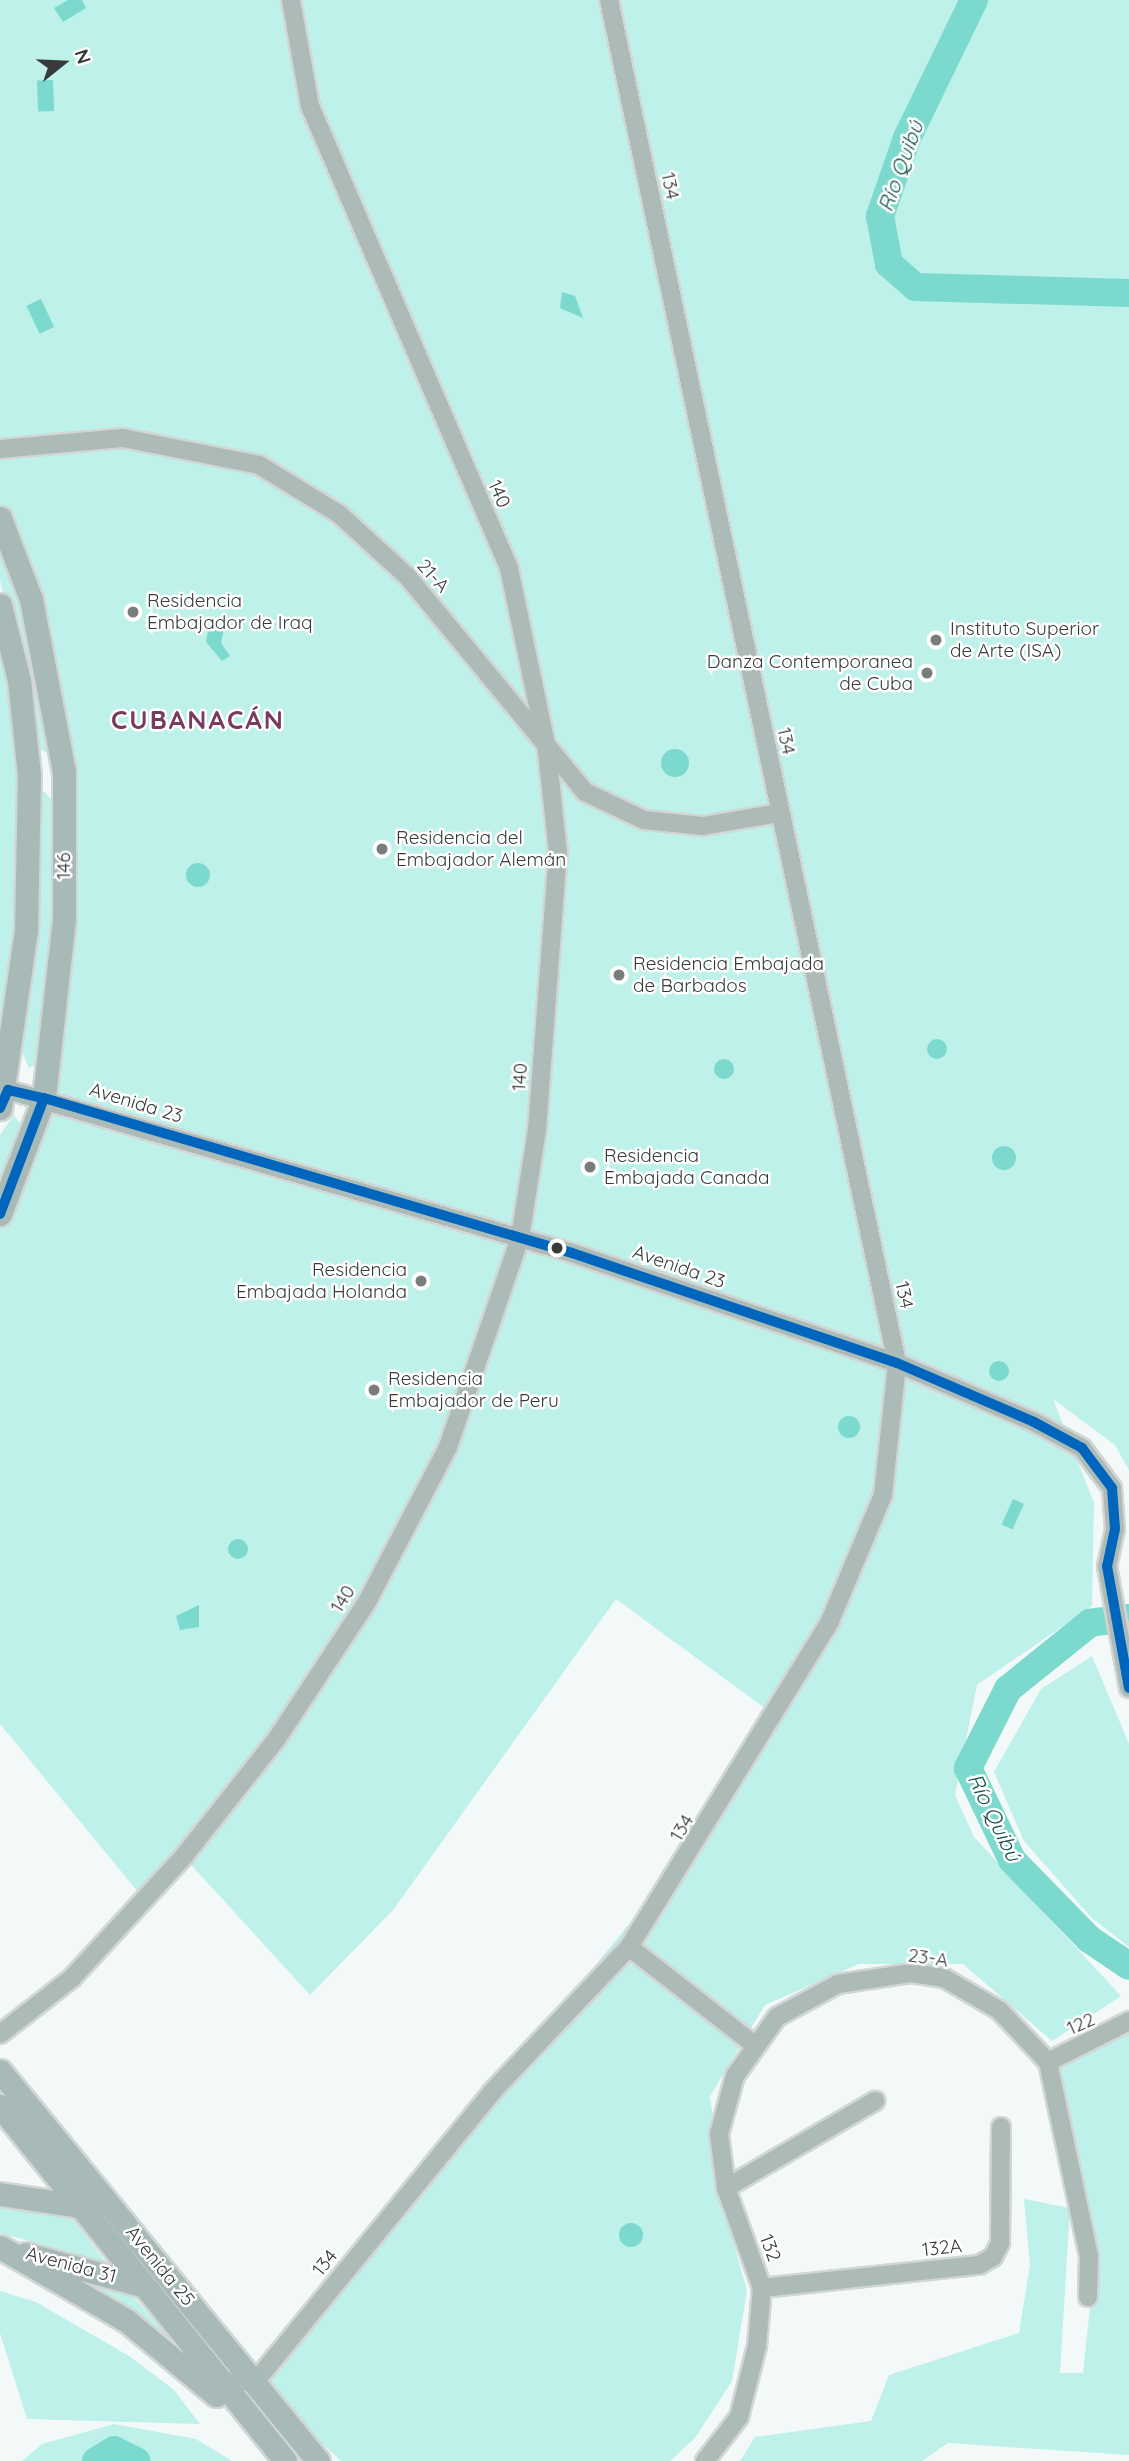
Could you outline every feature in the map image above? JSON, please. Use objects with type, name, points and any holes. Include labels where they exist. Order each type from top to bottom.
[{"type":"main road","name":"146","points":[[0,518],[31,599],[64,772],[64,919],[44,1098],[0,1214]]},
{"type":"main road","name":"146","points":[[0,605],[19,680],[29,775],[26,930],[4,1099]]},
{"type":"main road","points":[[29,775],[64,772]]},
{"type":"main road","name":"Avenida 25","points":[[0,2071],[318,2461]]},
{"type":"main road","name":"Avenida 25","points":[[0,2106],[284,2461]]},
{"type":"main road","points":[[0,2194],[80,2205],[122,2220]]},
{"type":"main road","points":[[0,2247],[127,2321],[208,2387],[284,2461]]},
{"type":"main road","name":"Avenida 31","points":[[0,2247],[142,2285]]},
{"type":"street","name":"140","points":[[0,2034],[72,1978],[184,1856],[276,1740],[367,1602],[448,1447],[520,1238],[537,1130],[558,852],[546,744],[509,568],[314,117],[296,48],[292,0]]},
{"type":"street","name":"134","points":[[255,2382],[492,2092],[629,1947],[830,1621],[883,1495],[897,1363],[609,0]]},
{"type":"street","name":"21-A","points":[[0,449],[123,438],[258,465],[339,514],[407,576],[585,792],[644,820],[703,826],[780,813]]},
{"type":"street","name":"Avenida 23","points":[[4,1099],[44,1098],[520,1238],[897,1363],[1082,1448],[1112,1488],[1111,1605],[1129,1688]]},
{"type":"street","points":[[629,1947],[753,2044]]},
{"type":"street","name":"23-A","points":[[753,2044],[777,2017],[838,1984],[912,1973],[975,1993],[1048,2062]]},
{"type":"street","name":"122","points":[[1048,2062],[1129,2021]]},
{"type":"street","name":"132","points":[[705,2461],[739,2417],[757,2346],[762,2288],[726,2188],[719,2134],[735,2076],[753,2044]]},
{"type":"street","points":[[1048,2062],[1089,2257],[1088,2298]]},
{"type":"street","points":[[726,2188],[876,2101]]},
{"type":"street","name":"132A","points":[[762,2288],[979,2265],[993,2257],[1000,2243],[1001,2127]]},
{"type":"street","points":[[219,2381],[255,2382]]},
{"type":"shaded area","points":[[0,0],[1129,0],[1129,1470],[1115,1445],[1053,1399],[1094,1503],[1092,1606],[977,1685],[955,1795],[974,1837],[1121,1996],[1052,2041],[963,1964],[859,1964],[765,2005],[710,2096],[725,2214],[747,2290],[732,2381],[695,2438],[670,2461],[341,2461],[255,2382],[656,1891],[770,1712],[616,1599],[393,1910],[310,1995],[184,1857],[143,1898],[0,1724],[0,1214],[44,1098],[64,772],[0,518]]},
{"type":"shaded area","points":[[68,0],[82,0],[86,8],[63,22],[54,8]]},
{"type":"shaded area","points":[[53,80],[54,111],[38,112],[37,81]]},
{"type":"shaded area","points":[[562,292],[575,296],[583,318],[560,308]]},
{"type":"shaded area","points":[[41,299],[54,327],[40,334],[26,306]]},
{"type":"shaded area","points":[[0,543],[23,612],[51,749],[45,752],[37,747],[0,580]]},
{"type":"shaded area","points":[[209,625],[224,629],[221,643],[230,656],[222,661],[206,642]]},
{"type":"shaded area","points":[[0,650],[22,765],[21,929],[0,1092]]},
{"type":"shaded area","points":[[675,749],[685,753],[689,763],[685,773],[675,777],[665,773],[661,763],[665,753]]},
{"type":"shaded area","points":[[45,792],[53,801],[53,925],[37,1063],[29,1068],[21,1050],[37,929],[39,794]]},
{"type":"shaded area","points":[[198,863],[206,867],[210,875],[206,883],[198,887],[190,883],[186,875],[190,867]]},
{"type":"shaded area","points":[[933,1039],[941,1039],[947,1049],[941,1059],[933,1059],[927,1053],[927,1045]]},
{"type":"shaded area","points":[[724,1059],[731,1062],[734,1069],[731,1076],[724,1079],[717,1076],[714,1069],[717,1062]]},
{"type":"shaded area","points":[[14,1115],[22,1126],[0,1182],[0,1135]]},
{"type":"shaded area","points":[[1004,1146],[1013,1149],[1016,1158],[1013,1167],[1004,1170],[995,1167],[992,1158],[995,1149]]},
{"type":"shaded area","points":[[995,1361],[1003,1361],[1009,1371],[1003,1381],[995,1381],[989,1375],[989,1367]]},
{"type":"shaded area","points":[[849,1416],[857,1419],[860,1427],[857,1435],[849,1438],[841,1435],[838,1427],[841,1419]]},
{"type":"shaded area","points":[[1013,1499],[1024,1504],[1013,1529],[1002,1525]]},
{"type":"shaded area","points":[[238,1539],[245,1542],[248,1549],[245,1556],[238,1559],[231,1556],[228,1549],[231,1542]]},
{"type":"shaded area","points":[[199,1605],[199,1627],[180,1630],[176,1616]]},
{"type":"shaded area","points":[[1092,1656],[1129,1744],[1129,1947],[1091,1917],[1024,1841],[994,1772],[1041,1689]]},
{"type":"shaded area","points":[[1129,2026],[1129,2455],[948,2443],[922,2461],[740,2461],[755,2437],[871,2421],[889,2375],[1019,2333],[1030,2265],[1024,2199],[1070,2208],[1060,2373],[1083,2373],[1097,2241],[1060,2068]]},
{"type":"shaded area","points":[[0,2206],[71,2217],[106,2262],[0,2233]]},
{"type":"shaded area","points":[[631,2223],[639,2227],[643,2235],[639,2243],[631,2247],[623,2243],[619,2235],[623,2227]]},
{"type":"shaded area","points":[[80,2280],[131,2294],[180,2350],[131,2308]]},
{"type":"shaded area","points":[[0,2291],[36,2302],[129,2356],[173,2389],[200,2424],[27,2419],[0,2333]]},
{"type":"shaded area","points":[[114,2424],[196,2439],[232,2461],[22,2461],[42,2444]]},
{"type":"waterway","name":"Río Quibú","points":[[974,0],[907,138],[880,216],[889,264],[915,287],[1129,293]]},
{"type":"waterway","name":"Río Quibú","points":[[1129,1618],[1090,1623],[1008,1689],[968,1768],[1012,1860],[1089,1939],[1129,1966]]},
{"type":"waterway","name":"Río Quibú","points":[[96,2461],[114,2450],[137,2461]]},
{"type":"transit line","points":[[0,1108],[8,1090],[44,1098],[572,1253],[897,1363],[1034,1422],[1082,1448],[1112,1488],[1115,1529],[1107,1566],[1129,1688]]},
{"type":"transit line","points":[[0,1214],[44,1098]]},
{"type":"place","name":"Residencia Embajador de Iraq","points":[[133,612]]},
{"type":"place","name":"Instituto Superior de Arte (ISA)","points":[[936,640]]},
{"type":"place","name":"Danza Contemporanea de Cuba","points":[[927,673]]},
{"type":"place","name":"Residencia del Embajador Alemán","points":[[382,849]]},
{"type":"place","name":"Residencia Embajada de Barbados","points":[[619,975]]},
{"type":"place","name":"Residencia Embajada Canada","points":[[590,1167]]},
{"type":"place","name":"Residencia Embajada Holanda","points":[[421,1281]]},
{"type":"place","name":"Residencia Embajador de Peru","points":[[374,1390]]},
{"type":"district","name":"CUBANACÁN","points":[[198,720]]}]
